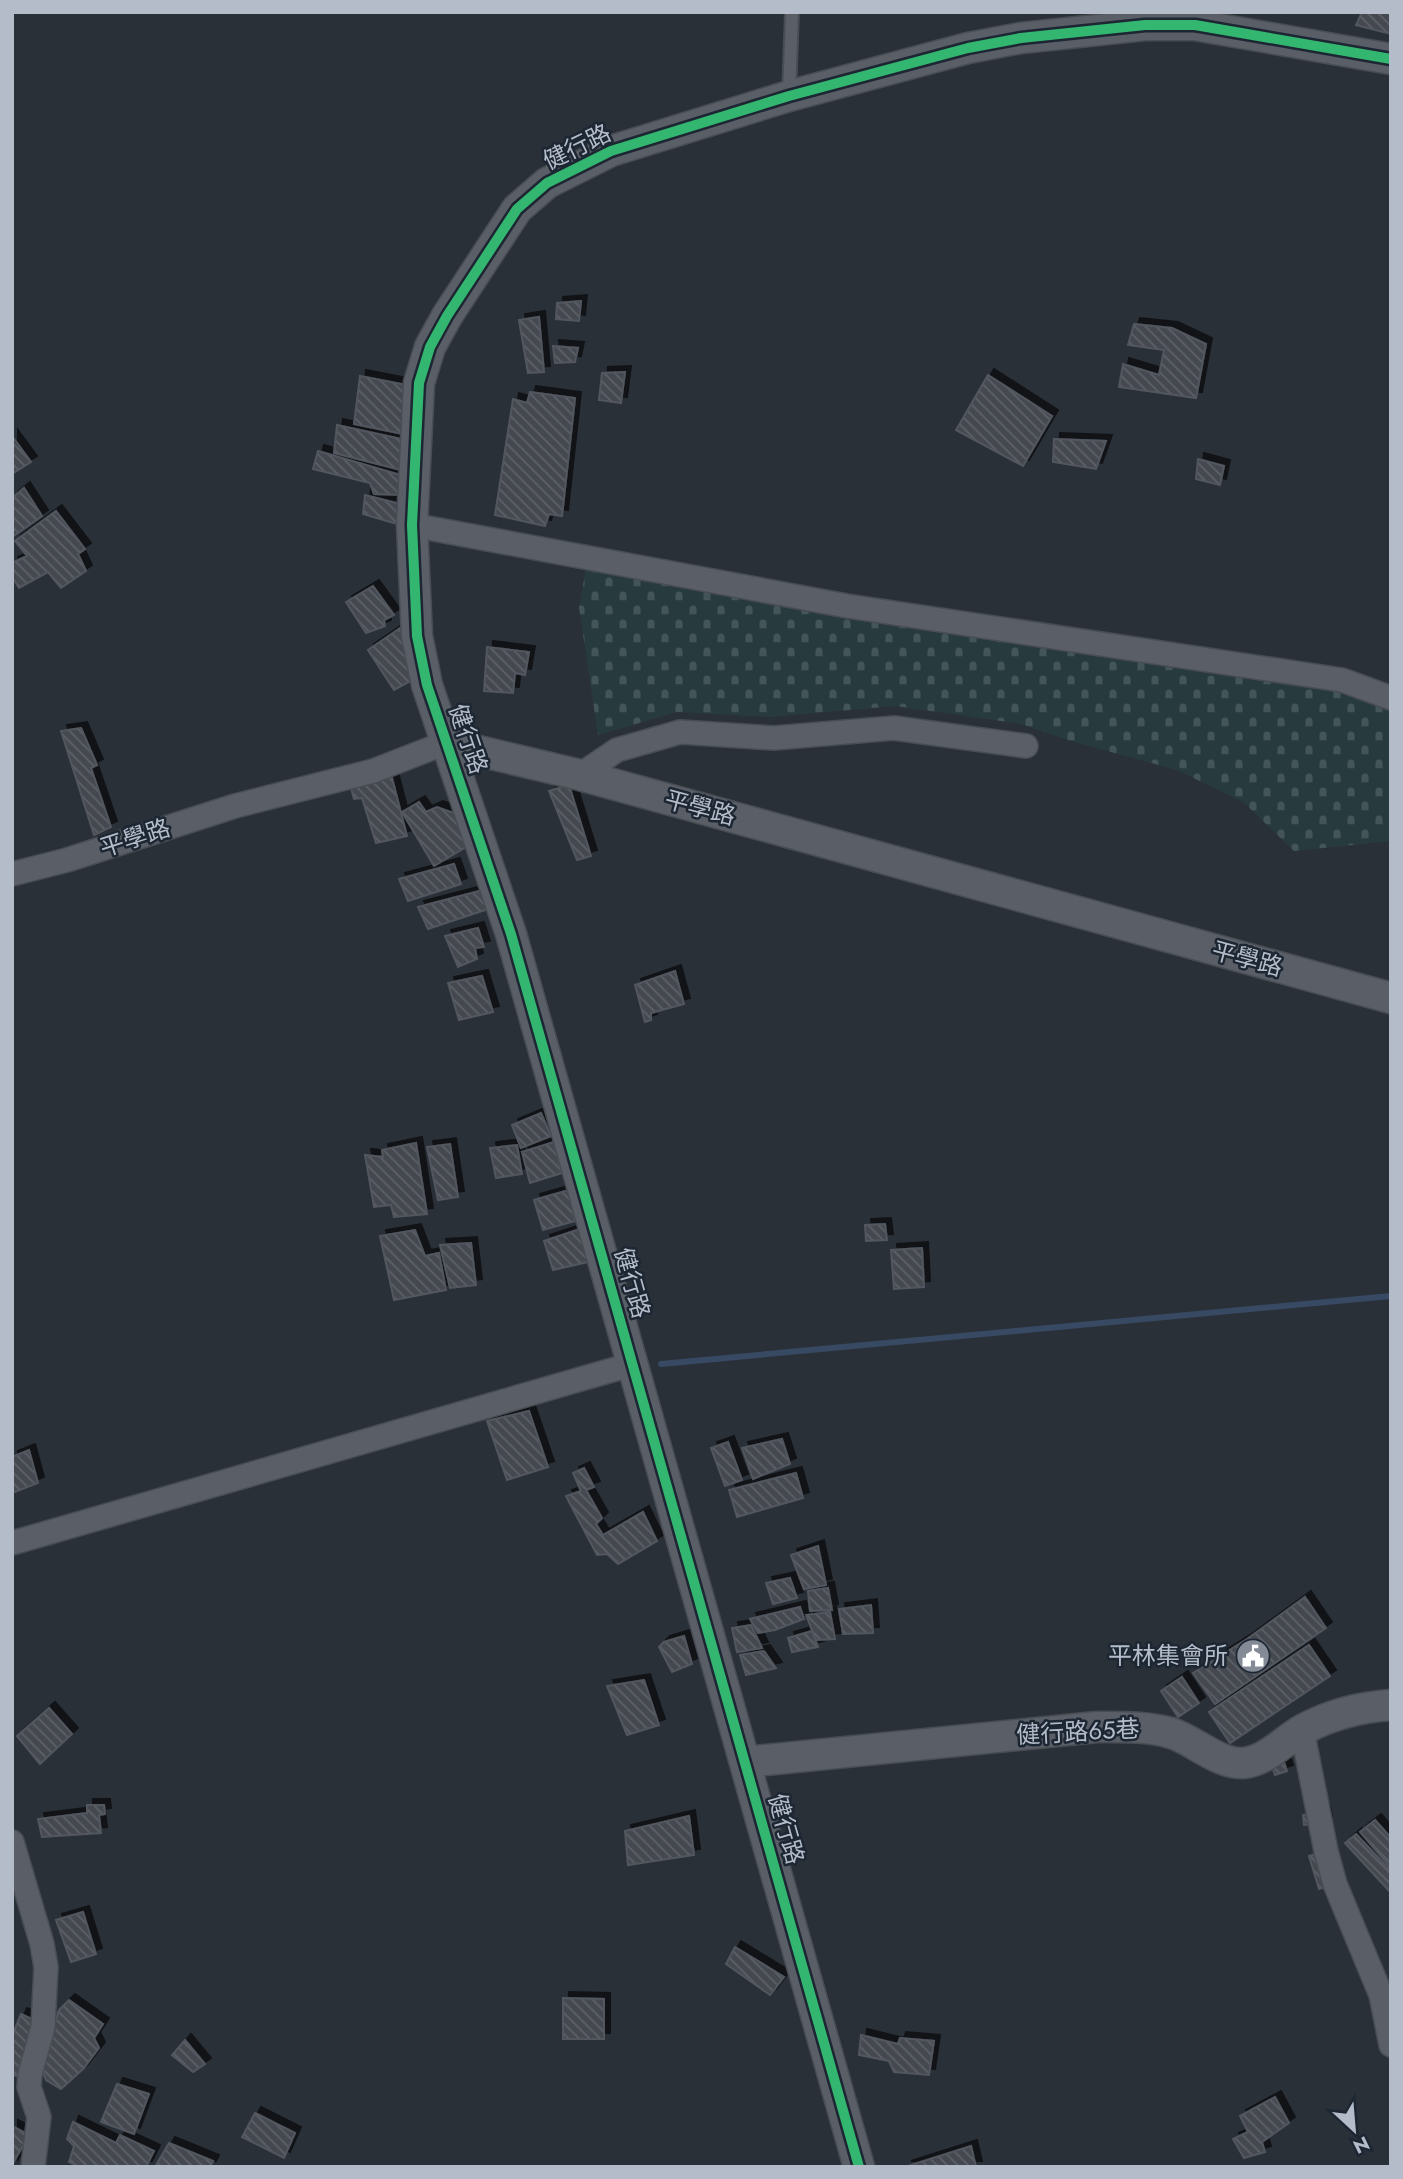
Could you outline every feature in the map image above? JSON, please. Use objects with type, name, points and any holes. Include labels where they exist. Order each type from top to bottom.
[{"type":"street","name":"健行路","points":[[859,2167],[512,934],[427,685],[417,636],[412,525],[419,383],[430,347],[447,316],[517,209],[547,183],[611,150],[789,96],[968,48],[1021,38],[1193,19],[1391,59]]},
{"type":"street","points":[[412,525],[847,606],[1342,680],[1391,698]]},
{"type":"street","points":[[580,775],[617,750],[680,732],[774,738],[894,728],[1026,746]]},
{"type":"street","name":"平學路","points":[[12,874],[67,860],[235,806],[373,771],[445,743],[580,775],[1391,998]]},
{"type":"street","points":[[12,1543],[634,1364]]},
{"type":"street","name":"健行路65巷","points":[[745,1762],[1097,1727],[1143,1727],[1173,1734],[1226,1759],[1242,1763],[1262,1758],[1302,1730],[1331,1716],[1391,1705]]},
{"type":"street","points":[[1302,1730],[1335,1884],[1381,1994],[1391,2045]]},
{"type":"street","points":[[12,1842],[42,1944],[46,1967],[43,2027],[29,2087],[39,2117],[33,2167]]},
{"type":"lane","points":[[789,96],[792,12]]},
{"type":"green space","points":[[588,558],[1391,696],[1391,841],[1294,851],[1243,802],[1177,770],[1071,741],[1021,724],[895,706],[770,717],[677,712],[598,735],[579,607]]},
{"type":"building","points":[[1362,12],[1391,12],[1391,34],[1356,25]]},
{"type":"building","points":[[581,301],[579,321],[556,319],[557,303]]},
{"type":"building","points":[[539,317],[544,372],[528,373],[519,320]]},
{"type":"building","points":[[1134,324],[1172,328],[1206,344],[1196,398],[1119,387],[1123,364],[1159,375],[1164,350],[1128,345]]},
{"type":"building","points":[[553,346],[578,348],[575,362],[555,363]]},
{"type":"building","points":[[625,372],[621,403],[599,400],[602,373]]},
{"type":"building","points":[[988,375],[1052,416],[1023,466],[956,430]]},
{"type":"building","points":[[360,376],[412,386],[408,435],[354,424]]},
{"type":"building","points":[[530,392],[575,398],[562,516],[549,514],[545,526],[495,515],[513,399],[527,403]]},
{"type":"building","points":[[337,425],[406,440],[401,470],[334,453]]},
{"type":"building","points":[[12,436],[31,462],[12,474]]},
{"type":"building","points":[[1054,439],[1106,441],[1096,469],[1053,462]]},
{"type":"building","points":[[318,451],[407,477],[402,495],[374,494],[370,483],[313,469]]},
{"type":"building","points":[[1198,459],[1224,466],[1220,485],[1196,479]]},
{"type":"building","points":[[24,488],[42,516],[12,537],[12,498]]},
{"type":"building","points":[[365,495],[408,506],[404,526],[363,514]]},
{"type":"building","points":[[56,511],[85,549],[78,554],[86,571],[61,588],[48,572],[19,588],[12,577],[12,563],[27,556],[15,541]]},
{"type":"building","points":[[373,586],[394,615],[384,620],[385,626],[366,633],[346,602]]},
{"type":"building","points":[[406,624],[415,657],[406,660],[416,678],[394,690],[368,650]]},
{"type":"building","points":[[487,647],[529,652],[525,675],[515,673],[513,693],[484,691]]},
{"type":"building","points":[[81,728],[97,765],[91,768],[111,827],[94,835],[61,731]]},
{"type":"building","points":[[370,776],[392,778],[407,836],[376,843],[362,798],[354,799],[349,781]]},
{"type":"building","points":[[569,785],[591,856],[577,860],[549,791]]},
{"type":"building","points":[[419,802],[426,812],[437,807],[465,817],[478,840],[434,866],[402,812]]},
{"type":"building","points":[[454,864],[461,884],[408,901],[399,879]]},
{"type":"building","points":[[491,888],[497,906],[428,929],[418,907]]},
{"type":"building","points":[[478,928],[484,947],[475,948],[477,959],[458,967],[445,936]]},
{"type":"building","points":[[675,971],[684,1004],[651,1013],[651,1020],[645,1022],[635,985]]},
{"type":"building","points":[[482,976],[493,1012],[459,1020],[448,983]]},
{"type":"building","points":[[541,1113],[551,1136],[521,1148],[512,1125]]},
{"type":"building","points":[[554,1142],[562,1173],[530,1183],[522,1152]]},
{"type":"building","points":[[416,1143],[427,1214],[394,1217],[391,1205],[374,1207],[365,1155],[383,1157],[382,1150]]},
{"type":"building","points":[[450,1144],[458,1197],[438,1200],[427,1147]]},
{"type":"building","points":[[517,1145],[522,1174],[496,1178],[490,1148]]},
{"type":"building","points":[[569,1190],[575,1221],[543,1230],[534,1200]]},
{"type":"building","points":[[885,1224],[887,1240],[866,1241],[865,1225]]},
{"type":"building","points":[[580,1229],[588,1262],[553,1270],[544,1241]]},
{"type":"building","points":[[415,1230],[425,1256],[439,1253],[446,1290],[394,1300],[380,1236]]},
{"type":"building","points":[[471,1243],[476,1285],[450,1288],[440,1245]]},
{"type":"building","points":[[922,1248],[924,1287],[894,1289],[891,1250]]},
{"type":"building","points":[[529,1411],[548,1467],[507,1480],[487,1421]]},
{"type":"building","points":[[782,1439],[790,1464],[753,1479],[742,1448]]},
{"type":"building","points":[[728,1442],[742,1480],[725,1486],[711,1448]]},
{"type":"building","points":[[29,1450],[38,1483],[12,1493],[12,1457]]},
{"type":"building","points":[[584,1468],[594,1487],[586,1490],[602,1518],[596,1524],[603,1535],[643,1512],[657,1541],[618,1564],[607,1554],[597,1555],[566,1496],[581,1491],[573,1473]]},
{"type":"building","points":[[796,1473],[803,1498],[737,1517],[729,1490]]},
{"type":"building","points":[[818,1546],[826,1585],[804,1589],[791,1555]]},
{"type":"building","points":[[790,1578],[797,1598],[773,1604],[766,1583]]},
{"type":"building","points":[[828,1588],[832,1610],[810,1611],[808,1591]]},
{"type":"building","name":"平林集會所","points":[[1305,1597],[1326,1628],[1215,1704],[1193,1673],[1247,1639]]},
{"type":"building","points":[[871,1605],[873,1633],[843,1634],[839,1609]]},
{"type":"building","points":[[800,1607],[804,1619],[775,1630],[758,1633],[750,1619]]},
{"type":"building","points":[[830,1612],[835,1639],[816,1640],[806,1615]]},
{"type":"building","points":[[751,1625],[762,1648],[737,1652],[732,1628]]},
{"type":"building","points":[[812,1631],[818,1647],[792,1652],[788,1638]]},
{"type":"building","points":[[684,1636],[692,1664],[672,1672],[659,1647],[664,1642]]},
{"type":"building","points":[[1309,1645],[1330,1676],[1230,1743],[1209,1712]]},
{"type":"building","points":[[764,1651],[776,1668],[746,1675],[740,1655]]},
{"type":"building","points":[[1182,1677],[1199,1703],[1178,1717],[1161,1691]]},
{"type":"building","points":[[644,1680],[659,1725],[627,1735],[607,1686]]},
{"type":"building","points":[[49,1708],[72,1734],[40,1764],[17,1736]]},
{"type":"building","points":[[1282,1756],[1287,1771],[1275,1775],[1270,1761]]},
{"type":"building","points":[[87,1805],[104,1805],[105,1814],[99,1815],[101,1833],[42,1837],[38,1819],[87,1813]]},
{"type":"building","points":[[1324,1812],[1326,1823],[1304,1825],[1303,1815]]},
{"type":"building","points":[[689,1816],[694,1855],[628,1865],[625,1831]]},
{"type":"building","points":[[1375,1820],[1391,1838],[1391,1868],[1360,1832]]},
{"type":"building","points":[[1356,1834],[1391,1871],[1391,1893],[1345,1843]]},
{"type":"building","points":[[1326,1851],[1335,1884],[1319,1889],[1309,1856]]},
{"type":"building","points":[[83,1912],[96,1954],[71,1962],[56,1920]]},
{"type":"building","points":[[735,1947],[784,1977],[770,1995],[726,1964]]},
{"type":"building","points":[[563,1998],[604,1999],[604,2039],[563,2039]]},
{"type":"building","points":[[69,2000],[103,2024],[94,2038],[99,2048],[83,2069],[61,2089],[46,2080],[41,2067],[59,2010]]},
{"type":"building","points":[[21,2014],[40,2023],[23,2079],[12,2074],[12,2036]]},
{"type":"building","points":[[861,2035],[898,2044],[900,2038],[934,2041],[929,2075],[894,2072],[889,2061],[859,2055]]},
{"type":"building","points":[[185,2040],[205,2064],[193,2072],[172,2055]]},
{"type":"building","points":[[117,2084],[149,2094],[134,2134],[101,2122]]},
{"type":"building","points":[[1275,2097],[1289,2123],[1262,2142],[1265,2152],[1244,2158],[1233,2139],[1248,2132],[1240,2116]]},
{"type":"building","points":[[255,2113],[295,2133],[284,2158],[242,2137]]},
{"type":"building","points":[[73,2122],[116,2143],[120,2135],[154,2151],[146,2167],[80,2167],[69,2162],[74,2146],[67,2139]]},
{"type":"building","points":[[12,2126],[29,2135],[12,2165]]},
{"type":"building","points":[[169,2143],[213,2161],[210,2167],[155,2167]]},
{"type":"building","points":[[971,2146],[976,2167],[905,2167]]},
{"type":"waterway","points":[[661,1364],[1391,1296]]},
{"type":"cycle path","points":[[859,2167],[511,934],[427,685],[417,636],[412,525],[419,383],[430,347],[447,316],[517,209],[547,183],[611,151],[789,96],[968,48],[1021,38],[1145,25],[1195,25],[1391,59]]},
{"type":"place","name":"平林集會所","points":[[1253,1656]]}]
